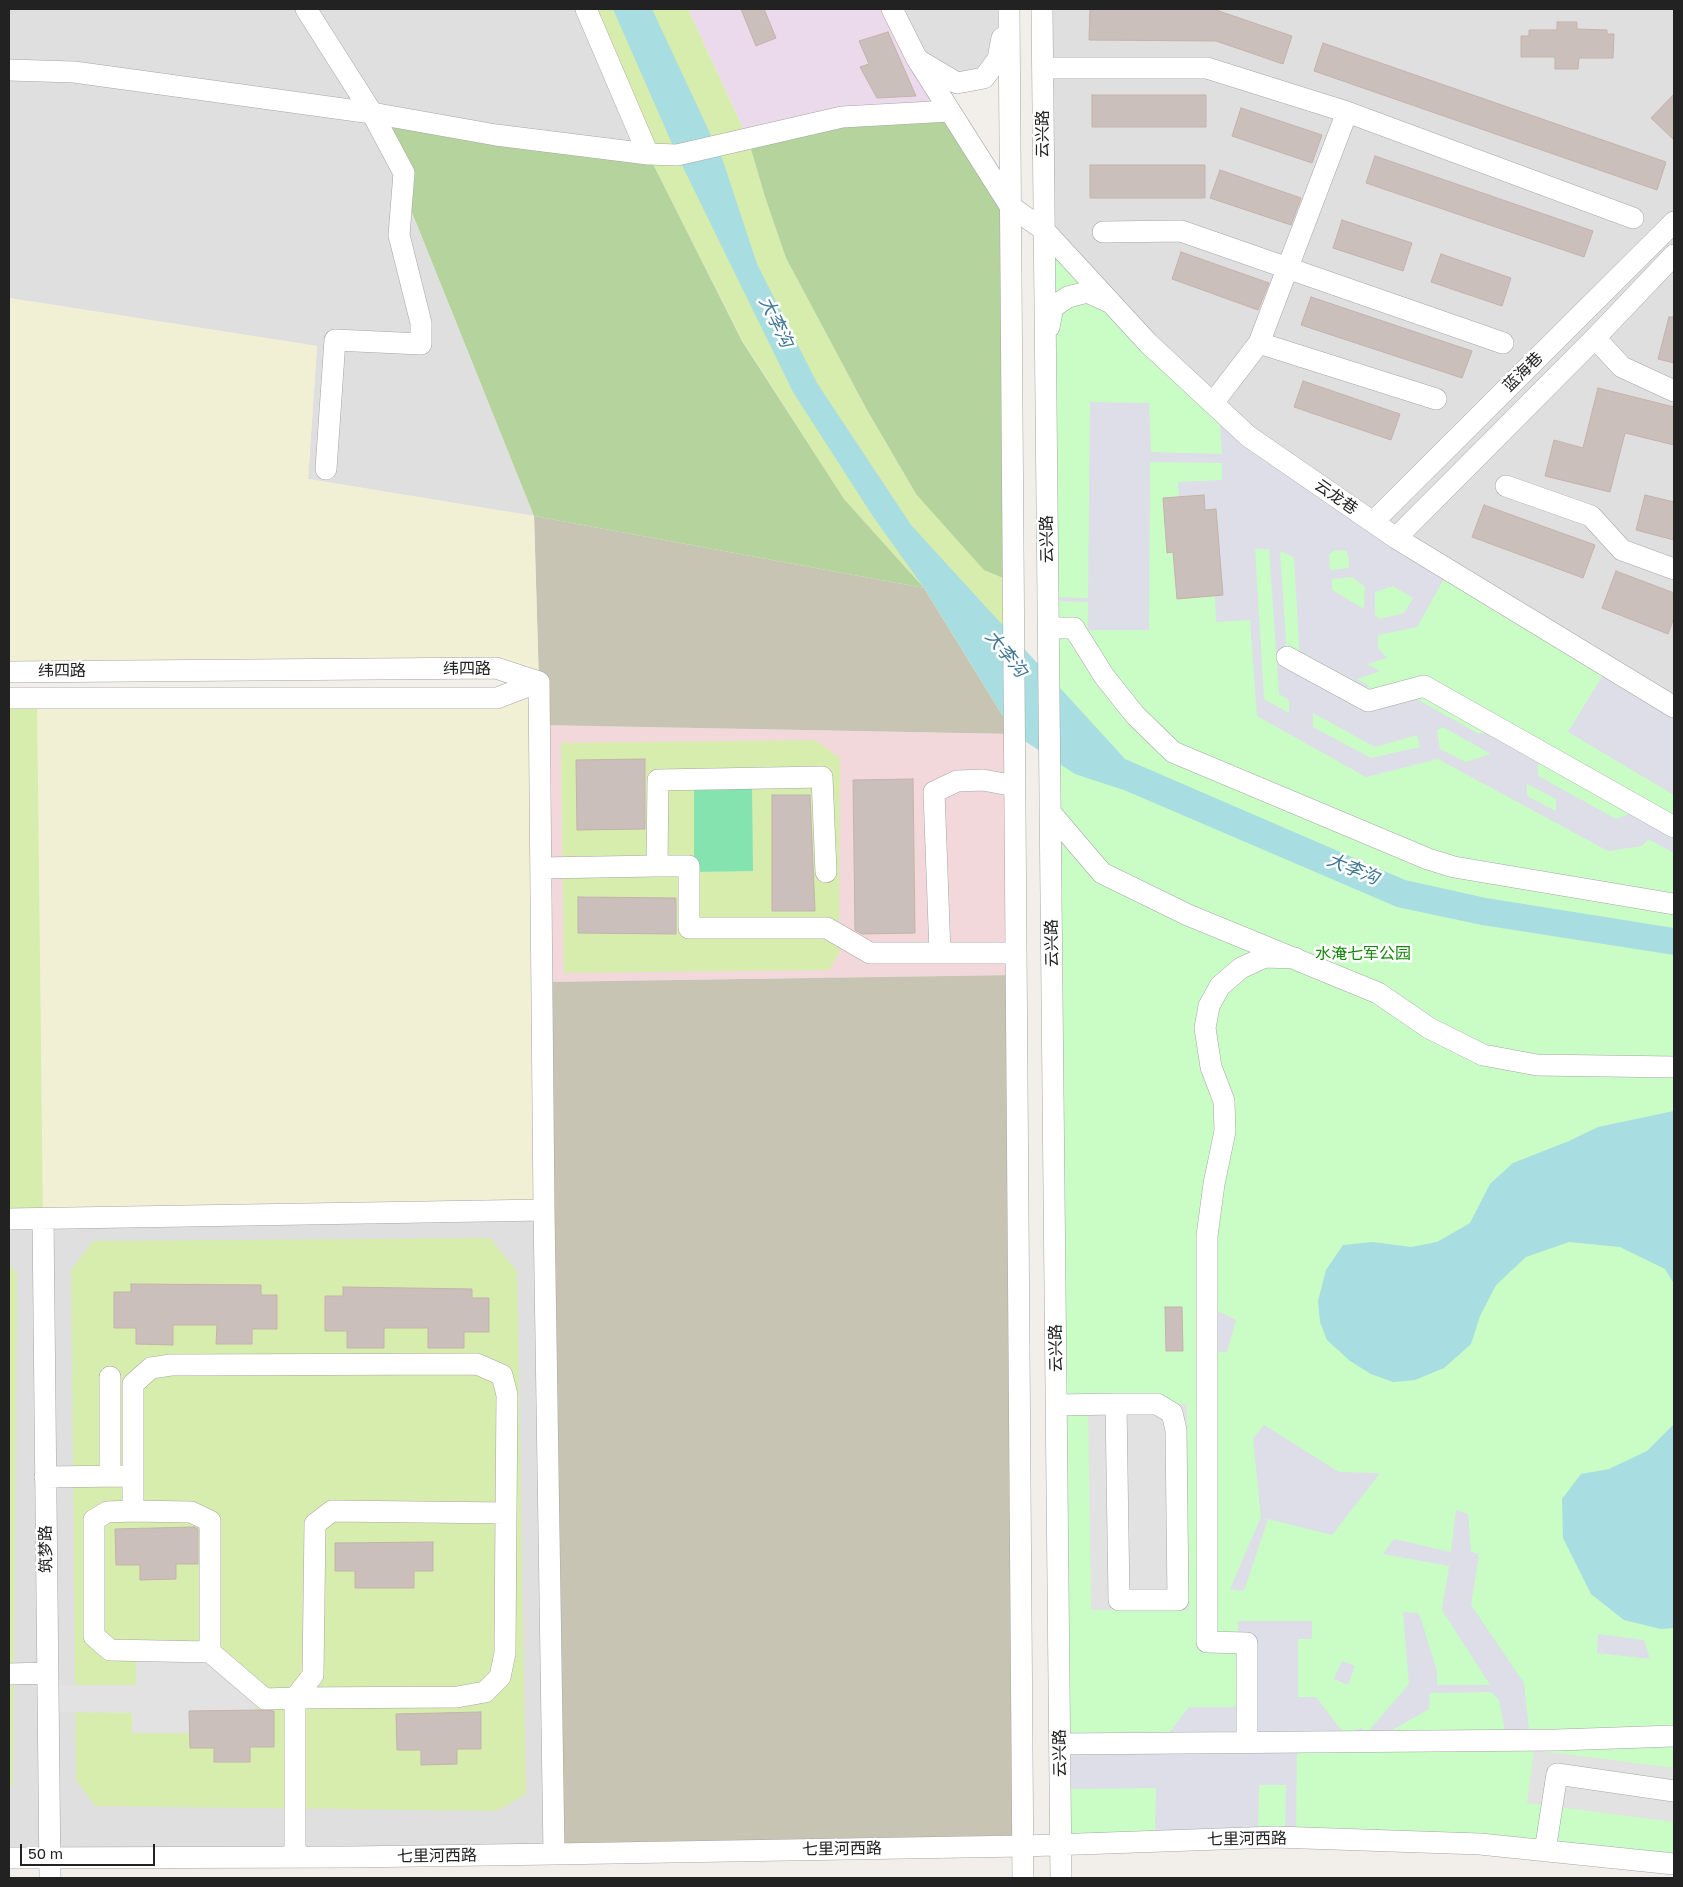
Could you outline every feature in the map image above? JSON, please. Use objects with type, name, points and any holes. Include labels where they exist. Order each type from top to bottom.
[{"type":"street","points":[[306,9],[372,114],[404,173],[399,235],[421,323],[421,344],[336,340],[326,469]]},
{"type":"street","points":[[586,9],[648,154]]},
{"type":"street","points":[[892,9],[917,59],[1010,206]]},
{"type":"street","points":[[998,9],[998,59]]},
{"type":"street","points":[[917,59],[957,82],[984,78],[998,59],[1008,9]]},
{"type":"street","name":"云兴路","points":[[1008,9],[1023,1878]]},
{"type":"street","name":"云兴路","points":[[1042,9],[1061,1878]]},
{"type":"street","points":[[1043,68],[1208,68],[1347,112],[1633,218]]},
{"type":"street","points":[[9,70],[74,72],[372,114],[496,135],[648,154],[677,155],[842,117],[950,111]]},
{"type":"street","points":[[1213,403],[1259,343],[1347,112]]},
{"type":"street","name":"云龙巷","points":[[1010,206],[1044,230],[1148,343],[1248,436],[1396,538],[1674,707]]},
{"type":"street","name":"蓝海巷","points":[[1373,522],[1674,222]]},
{"type":"street","points":[[1103,232],[1181,232],[1503,344]]},
{"type":"street","name":"蓝海巷","points":[[1396,538],[1595,338],[1674,255]]},
{"type":"street","points":[[1045,344],[1053,307],[1068,297],[1087,292],[1112,303]]},
{"type":"street","points":[[1595,338],[1622,367],[1674,391]]},
{"type":"street","points":[[1259,343],[1436,399]]},
{"type":"street","points":[[1506,486],[1590,516],[1622,550],[1674,569]]},
{"type":"street","points":[[1048,635],[1074,628],[1104,676],[1135,715],[1173,752],[1419,856],[1454,867],[1674,904]]},
{"type":"street","points":[[1287,657],[1368,700],[1424,686],[1674,827]]},
{"type":"street","name":"纬四路","points":[[9,672],[496,668],[539,682]]},
{"type":"street","points":[[539,682],[544,1210],[554,1854]]},
{"type":"street","name":"纬四路","points":[[9,698],[496,698],[539,682]]},
{"type":"street","points":[[657,866],[658,780],[822,776],[826,872]]},
{"type":"street","points":[[940,953],[934,792],[957,781],[983,780],[1015,786]]},
{"type":"street","points":[[1050,812],[1102,873],[1188,915],[1378,993],[1429,1028],[1483,1055],[1537,1065],[1674,1067]]},
{"type":"street","points":[[541,868],[689,866],[689,928],[827,928],[870,953],[1016,953]]},
{"type":"street","points":[[1247,1742],[1247,1643],[1207,1642],[1207,1236],[1214,1184],[1225,1131],[1224,1101],[1211,1067],[1205,1028],[1209,1006],[1220,986],[1241,968],[1265,957],[1296,958]]},
{"type":"street","points":[[9,1219],[544,1210]]},
{"type":"street","name":"筑梦路","points":[[43,1219],[49,1868]]},
{"type":"street","points":[[133,1511],[133,1384],[151,1368],[171,1364],[477,1364],[502,1375],[506,1395],[505,1652],[500,1676],[484,1692],[457,1697],[265,1699],[210,1652],[110,1650],[94,1636],[94,1520],[107,1512],[133,1511],[191,1512],[210,1521],[210,1652]]},
{"type":"street","points":[[110,1377],[110,1476]]},
{"type":"street","points":[[1057,1405],[1116,1404],[1157,1404],[1172,1414],[1176,1430],[1178,1600],[1119,1600],[1116,1404]]},
{"type":"street","points":[[46,1478],[133,1476]]},
{"type":"street","points":[[295,1857],[295,1698],[313,1675],[315,1524],[332,1511],[506,1514]]},
{"type":"street","points":[[9,1674],[47,1673]]},
{"type":"street","points":[[1060,1744],[1556,1740],[1674,1736]]},
{"type":"street","points":[[1545,1851],[1556,1774],[1674,1791]]},
{"type":"street","name":"七里河西路","points":[[9,1858],[49,1868],[295,1857],[1023,1846],[1276,1837],[1480,1844],[1674,1864]]},
{"type":"shaded area","points":[[9,9],[587,9],[648,154],[372,114],[534,516],[308,479],[317,346],[9,298]]},
{"type":"shaded area","points":[[688,9],[892,9],[950,111],[748,139]]},
{"type":"shaded area","points":[[894,9],[1008,9],[998,59],[957,83],[917,59]]},
{"type":"shaded area","points":[[1041,9],[1674,9],[1674,707],[1248,436],[1044,230]]},
{"type":"shaded area","points":[[9,298],[317,346],[308,479],[534,516],[539,682],[544,1210],[43,1219],[37,698],[496,698],[538,683],[496,668],[9,672]]},
{"type":"shaded area","points":[[1090,402],[1149,403],[1151,452],[1222,454],[1219,410],[1449,570],[1417,627],[1378,635],[1378,648],[1387,658],[1367,664],[1380,671],[1357,679],[1370,686],[1356,693],[1404,692],[1479,734],[1499,728],[1529,746],[1524,755],[1538,763],[1538,776],[1616,819],[1642,809],[1674,827],[1674,853],[1648,839],[1642,846],[1608,851],[1438,759],[1366,777],[1257,716],[1250,620],[1216,622],[1215,596],[1223,595],[1216,509],[1205,510],[1179,497],[1178,482],[1222,480],[1222,463],[1150,462],[1149,630],[1088,630],[1088,602],[1048,601],[1048,597],[1088,598]],"holes":[[[1255,549],[1269,549],[1279,694],[1289,700],[1289,713],[1264,699]],[[1336,550],[1346,551],[1349,558],[1349,568],[1330,570],[1329,554]],[[1280,551],[1294,557],[1300,663],[1287,657]],[[1353,577],[1365,587],[1364,609],[1332,590],[1332,579]],[[1393,586],[1413,598],[1404,613],[1379,619],[1375,615],[1375,592]],[[1313,713],[1375,747],[1417,735],[1420,747],[1371,758],[1313,727]],[[1443,727],[1491,754],[1466,762],[1440,749],[1437,730]],[[1527,784],[1556,799],[1556,811],[1527,796]]]},
{"type":"shaded area","points":[[534,516],[924,588],[1014,734],[540,725]]},
{"type":"shaded area","points":[[1608,667],[1674,707],[1674,795],[1568,732]]},
{"type":"shaded area","points":[[540,725],[1014,734],[1016,975],[542,982]]},
{"type":"shaded area","points":[[1016,975],[1023,1846],[554,1854],[542,982]]},
{"type":"shaded area","points":[[544,1210],[554,1854],[9,1854],[9,1219]]},
{"type":"shaded area","points":[[1207,1305],[1236,1320],[1227,1352],[1207,1352]]},
{"type":"shaded area","points":[[1187,1404],[1189,1610],[1091,1610],[1088,1405]]},
{"type":"shaded area","points":[[1264,1425],[1339,1472],[1380,1473],[1332,1535],[1268,1519],[1244,1591],[1230,1589],[1261,1517],[1253,1439]]},
{"type":"shaded area","points":[[1456,1510],[1468,1514],[1471,1552],[1479,1554],[1471,1605],[1524,1683],[1530,1740],[1507,1740],[1499,1700],[1491,1692],[1430,1693],[1429,1709],[1373,1741],[1297,1742],[1296,1838],[1285,1838],[1286,1785],[1259,1785],[1258,1838],[1155,1841],[1156,1788],[1061,1789],[1060,1744],[1161,1743],[1189,1707],[1234,1707],[1247,1695],[1238,1643],[1238,1621],[1312,1621],[1312,1639],[1298,1639],[1298,1697],[1316,1697],[1345,1735],[1361,1728],[1367,1733],[1409,1684],[1403,1612],[1419,1613],[1437,1671],[1437,1685],[1490,1685],[1442,1610],[1449,1566],[1383,1554],[1394,1539],[1451,1552]]},
{"type":"shaded area","points":[[1598,1634],[1644,1640],[1650,1659],[1597,1653]]},
{"type":"shaded area","points":[[136,1650],[210,1652],[254,1690],[255,1710],[190,1733],[132,1733],[132,1713],[48,1712],[48,1685],[136,1685]]},
{"type":"shaded area","points":[[1342,1661],[1355,1666],[1348,1685],[1334,1679]]},
{"type":"shaded area","points":[[1534,1750],[1674,1768],[1674,1822],[1527,1803]]},
{"type":"green space","points":[[587,9],[688,9],[748,139],[786,258],[867,410],[916,494],[1013,582],[1014,734],[924,588],[844,499],[742,340],[648,154]]},
{"type":"green space","points":[[950,111],[1010,206],[1013,582],[984,570],[916,494],[867,410],[786,258],[748,139]]},
{"type":"green space","points":[[372,113],[648,154],[742,341],[844,499],[924,588],[534,516]]},
{"type":"green space","name":"水淹七军公园","points":[[1044,230],[1248,436],[1674,707],[1674,1864],[1480,1844],[1061,1844]]},
{"type":"green space","points":[[9,698],[37,698],[43,1219],[9,1219]]},
{"type":"green space","points":[[815,740],[840,758],[839,954],[829,970],[564,973],[561,743]]},
{"type":"green space","points":[[694,786],[752,786],[753,871],[694,872]]},
{"type":"green space","points":[[490,1238],[517,1271],[526,1794],[497,1811],[95,1806],[76,1780],[71,1270],[93,1241]]},
{"type":"green space","points":[[9,1265],[17,1273],[13,1785],[9,1789]]},
{"type":"water","name":"大李沟","points":[[613,9],[652,9],[723,161],[757,264],[817,383],[911,525],[1125,759],[1405,880],[1486,898],[1674,928],[1674,955],[1482,925],[1397,907],[1124,790],[1075,774],[1014,734],[924,588],[872,515],[793,392],[677,155]]},
{"type":"water","points":[[1674,1111],[1674,1284],[1665,1269],[1620,1247],[1569,1242],[1526,1257],[1496,1285],[1480,1316],[1471,1344],[1444,1368],[1415,1380],[1393,1382],[1371,1374],[1350,1361],[1327,1340],[1320,1322],[1318,1301],[1326,1270],[1343,1245],[1373,1242],[1411,1247],[1437,1242],[1470,1223],[1490,1184],[1513,1163],[1569,1141],[1598,1127]]},
{"type":"water","points":[[1674,1424],[1674,1628],[1661,1629],[1624,1620],[1591,1594],[1563,1538],[1562,1499],[1581,1474],[1609,1469],[1647,1451]]},
{"type":"building","points":[[741,9],[764,9],[776,38],[756,46]]},
{"type":"building","points":[[1090,9],[1213,9],[1292,36],[1283,64],[1216,41],[1089,40]]},
{"type":"building","points":[[1557,22],[1577,22],[1577,29],[1607,30],[1607,34],[1614,34],[1613,58],[1579,58],[1578,69],[1555,69],[1555,57],[1521,57],[1521,36],[1529,36],[1529,30],[1557,30]]},
{"type":"building","points":[[888,32],[916,96],[877,98],[860,67],[869,64],[859,41]]},
{"type":"building","points":[[1323,43],[1666,162],[1657,190],[1314,71]]},
{"type":"building","points":[[1674,94],[1674,140],[1651,118]]},
{"type":"building","points":[[1092,95],[1206,95],[1206,127],[1092,127]]},
{"type":"building","points":[[1241,108],[1322,135],[1312,163],[1232,136]]},
{"type":"building","points":[[1375,156],[1593,231],[1584,257],[1366,183]]},
{"type":"building","points":[[1090,165],[1205,165],[1205,198],[1090,198]]},
{"type":"building","points":[[1220,170],[1301,198],[1291,225],[1210,198]]},
{"type":"building","points":[[1342,220],[1412,243],[1403,271],[1333,248]]},
{"type":"building","points":[[1181,252],[1269,283],[1258,310],[1172,279]]},
{"type":"building","points":[[1441,254],[1511,278],[1502,306],[1431,282]]},
{"type":"building","points":[[1311,297],[1472,351],[1462,378],[1301,325]]},
{"type":"building","points":[[1669,317],[1674,317],[1674,363],[1658,359]]},
{"type":"building","points":[[1303,381],[1400,414],[1391,440],[1294,407]]},
{"type":"building","points":[[1598,388],[1674,407],[1674,445],[1625,433],[1610,492],[1545,476],[1554,440],[1583,448]]},
{"type":"building","points":[[1204,495],[1205,510],[1216,509],[1223,595],[1177,599],[1173,552],[1167,553],[1163,498]]},
{"type":"building","points":[[1645,495],[1674,502],[1674,540],[1636,530]]},
{"type":"building","points":[[1484,505],[1595,545],[1583,578],[1472,537]]},
{"type":"building","points":[[1616,571],[1674,593],[1674,618],[1668,634],[1602,608]]},
{"type":"building","points":[[645,759],[645,829],[577,830],[576,760]]},
{"type":"building","points":[[913,779],[915,933],[862,934],[855,930],[853,780]]},
{"type":"building","points":[[772,795],[810,795],[815,911],[772,911]]},
{"type":"building","points":[[578,897],[676,898],[676,934],[578,933]]},
{"type":"building","points":[[131,1284],[261,1285],[261,1295],[277,1295],[277,1329],[252,1329],[252,1344],[216,1344],[217,1325],[173,1325],[173,1345],[136,1344],[136,1328],[114,1328],[114,1292],[131,1292]]},
{"type":"building","points":[[343,1287],[472,1289],[472,1298],[489,1298],[489,1332],[464,1332],[464,1348],[428,1348],[428,1328],[384,1328],[384,1348],[347,1348],[347,1331],[325,1331],[325,1296],[343,1296]]},
{"type":"building","points":[[1165,1307],[1182,1307],[1183,1351],[1166,1351]]},
{"type":"building","points":[[194,1527],[198,1529],[198,1564],[176,1564],[176,1579],[140,1580],[140,1565],[116,1565],[115,1529]]},
{"type":"building","points":[[433,1542],[433,1571],[414,1571],[414,1588],[355,1588],[355,1571],[335,1571],[335,1543]]},
{"type":"building","points":[[189,1711],[274,1711],[274,1747],[250,1747],[250,1762],[214,1762],[214,1748],[190,1748]]},
{"type":"building","points":[[481,1712],[481,1749],[457,1749],[457,1764],[421,1765],[421,1750],[397,1750],[396,1714]]}]
